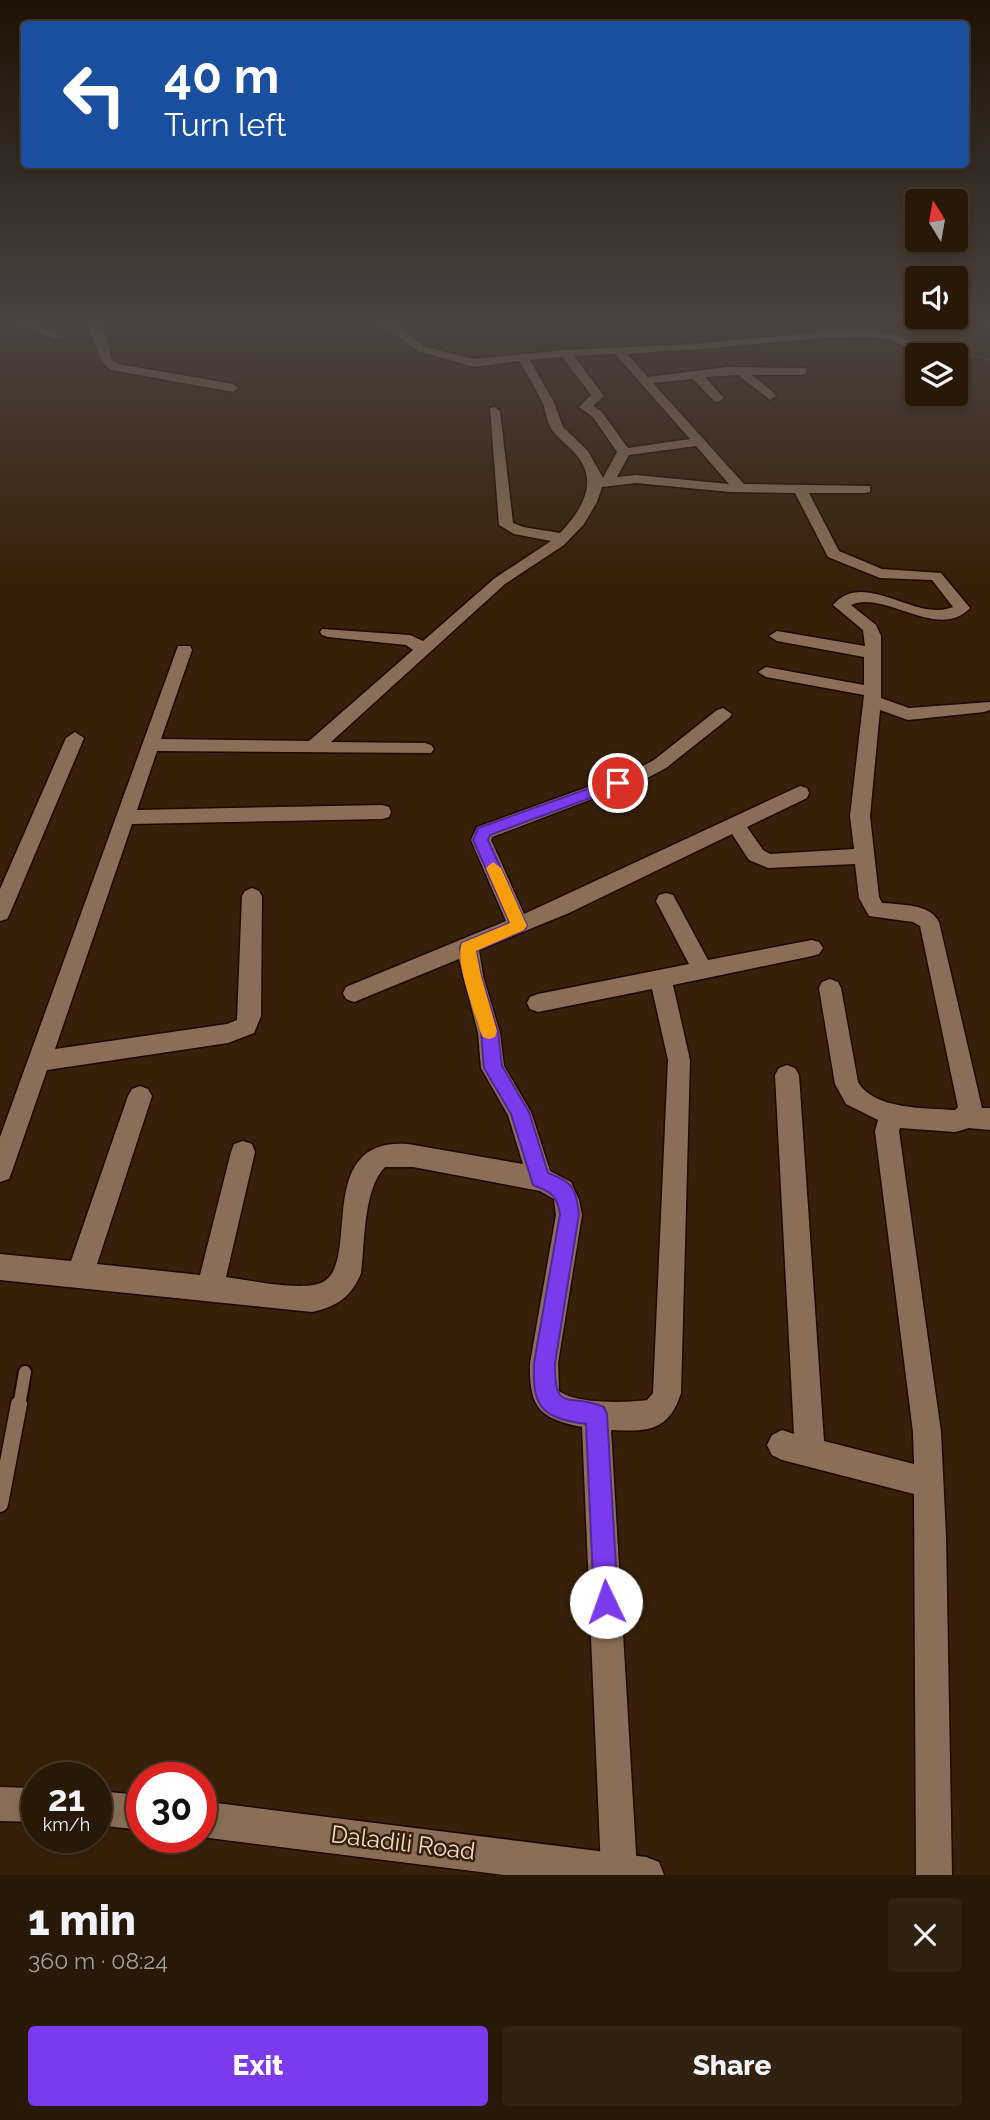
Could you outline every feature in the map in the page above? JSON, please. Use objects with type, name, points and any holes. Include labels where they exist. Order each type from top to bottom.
[{"type":"street","points":[[551,410],[557,428],[587,460],[602,482]]},
{"type":"street","points":[[590,410],[596,413],[624,452]]},
{"type":"street","points":[[668,410],[740,488]]},
{"type":"street","points":[[494,411],[506,525],[519,531],[563,538]]},
{"type":"street","points":[[314,747],[508,574],[563,538],[577,524],[624,452],[698,442]]},
{"type":"street","points":[[602,482],[636,479],[740,488],[864,489]]},
{"type":"street","points":[[800,489],[833,554],[880,573],[936,576],[960,604],[960,611],[945,614],[864,598],[841,601],[842,608],[872,631],[872,696],[860,816],[869,898],[876,910],[918,915],[925,918],[932,929],[970,1107],[979,1118]]},
{"type":"street","points":[[328,632],[410,640],[424,650]]},
{"type":"street","points":[[777,636],[873,653]]},
{"type":"street","points":[[0,1171],[184,650]]},
{"type":"street","points":[[766,672],[806,678],[872,696],[908,714],[984,706]]},
{"type":"street","points":[[519,926],[481,840],[484,832],[641,774],[660,764],[723,714]]},
{"type":"street","points":[[0,913],[75,738]]},
{"type":"street","points":[[150,745],[425,749]]},
{"type":"street","points":[[354,993],[519,926],[800,793]]},
{"type":"street","points":[[125,817],[382,812]]},
{"type":"street","points":[[735,824],[756,855],[768,861],[865,856]]},
{"type":"street","points":[[39,1061],[228,1033],[246,1026],[250,1016],[252,896]]},
{"type":"street","points":[[666,901],[702,969]]},
{"type":"street","points":[[468,948],[472,976],[489,1032],[493,1068],[520,1112],[540,1179]]},
{"type":"street","points":[[538,1003],[812,948]]},
{"type":"street","points":[[0,1267],[305,1299],[327,1296],[341,1284],[348,1273],[361,1184],[367,1169],[376,1160],[392,1154],[540,1179],[558,1186],[567,1195],[569,1214],[544,1363],[544,1384],[548,1401],[560,1409],[596,1414],[649,1415],[662,1408],[667,1394],[679,1060],[662,978]]},
{"type":"street","points":[[830,988],[847,1084],[854,1097],[895,1117],[955,1121],[979,1118]]},
{"type":"street","points":[[787,1075],[810,1452]]},
{"type":"street","points":[[80,1275],[140,1096]]},
{"type":"street","points":[[895,1117],[889,1122],[887,1131],[922,1386],[929,1483],[934,1875]]},
{"type":"street","points":[[210,1289],[243,1152]]},
{"type":"street","points":[[596,1414],[633,1873]]},
{"type":"street","points":[[782,1445],[929,1483]]},
{"type":"street","points":[[0,1804],[21,1805]]},
{"type":"street","name":"Daladili Road","points":[[217,1821],[633,1873]]},
{"type":"lane","points":[[0,1504],[25,1372]]},
{"type":"slow traffic","points":[[489,1031],[472,976],[468,948],[519,926],[493,868]]},
{"type":"route","points":[[606,1602],[596,1414],[560,1409],[548,1401],[544,1384],[544,1363],[569,1214],[567,1195],[558,1186],[540,1179],[520,1112],[493,1068],[489,1032],[472,976],[468,948],[519,926],[481,835],[490,828],[618,783]]}]
